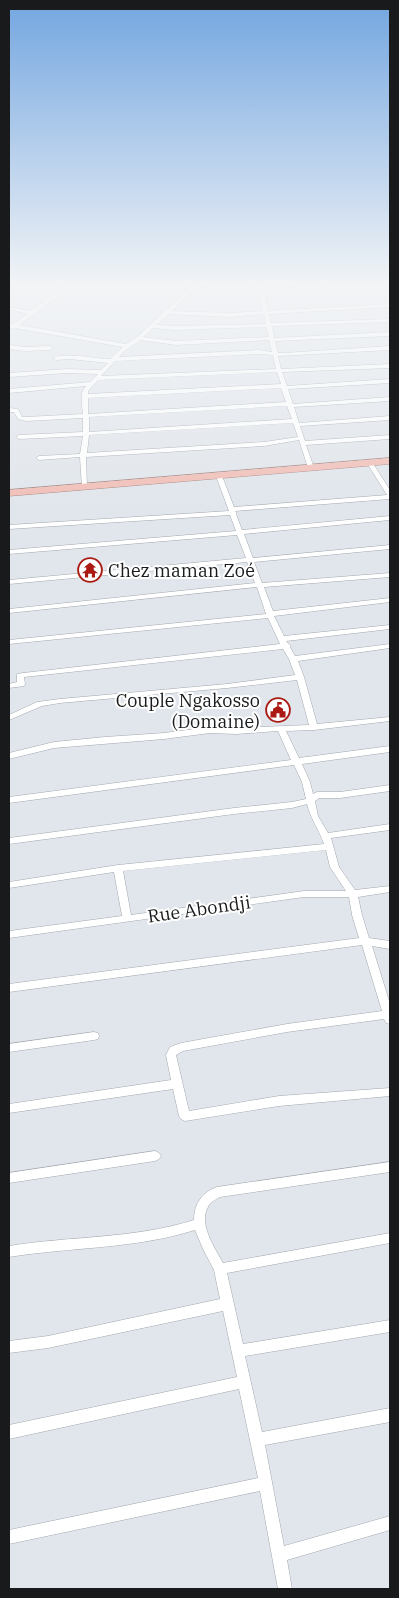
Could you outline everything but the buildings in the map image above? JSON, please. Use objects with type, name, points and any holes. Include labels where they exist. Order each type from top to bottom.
[{"type":"highway","points":[[9,493],[390,462]]},
{"type":"street","points":[[79,358],[93,361],[156,358]]},
{"type":"street","points":[[84,487],[85,391],[114,358]]},
{"type":"street","points":[[277,358],[289,405],[311,468]]},
{"type":"street","points":[[97,378],[390,366]]},
{"type":"street","points":[[9,375],[66,371],[102,372]]},
{"type":"street","points":[[84,396],[390,381]]},
{"type":"street","points":[[9,391],[90,384]]},
{"type":"street","points":[[9,410],[16,410],[20,418],[26,419],[390,399]]},
{"type":"street","points":[[19,437],[390,418]]},
{"type":"street","points":[[39,458],[83,457],[302,441],[390,437]]},
{"type":"street","points":[[9,527],[232,511],[390,495],[370,463]]},
{"type":"street","points":[[219,476],[270,615],[281,639],[293,658],[314,727]]},
{"type":"street","points":[[9,552],[390,518]]},
{"type":"street","points":[[9,582],[390,547]]},
{"type":"street","points":[[9,611],[259,585],[390,576]]},
{"type":"street","points":[[9,642],[270,615],[390,600]]},
{"type":"street","points":[[281,639],[390,627]]},
{"type":"street","points":[[9,686],[21,684],[20,676],[23,675],[287,646]]},
{"type":"street","points":[[293,658],[390,646]]},
{"type":"street","points":[[9,718],[40,704],[60,701],[219,687],[300,677]]},
{"type":"street","points":[[9,756],[54,745],[105,740],[164,736],[210,730],[236,731],[314,727],[390,719]]},
{"type":"street","points":[[281,728],[298,762],[311,800],[314,816],[326,836],[335,867],[353,894],[365,941],[389,1016],[287,1028],[181,1047],[174,1050],[171,1055],[184,1116],[279,1100],[390,1092]]},
{"type":"street","points":[[9,800],[390,749]]},
{"type":"street","points":[[9,841],[292,805],[311,800],[317,795],[340,795],[390,788]]},
{"type":"street","points":[[326,836],[390,827]]},
{"type":"street","points":[[9,885],[118,868],[328,847]]},
{"type":"street","points":[[118,868],[127,919]]},
{"type":"street","name":"Rue Abondji","points":[[9,935],[304,894],[353,894],[390,889]]},
{"type":"street","points":[[9,988],[365,941],[390,945]]},
{"type":"street","points":[[9,1048],[94,1036]]},
{"type":"street","points":[[9,1108],[177,1084]]},
{"type":"street","points":[[9,1178],[155,1156]]},
{"type":"street","points":[[285,1589],[266,1483],[220,1269],[206,1241],[200,1222],[200,1214],[204,1202],[217,1192],[390,1167]]},
{"type":"street","points":[[9,1251],[38,1246],[155,1235],[178,1231],[200,1222]]},
{"type":"street","points":[[220,1269],[390,1238]]},
{"type":"street","points":[[9,1347],[48,1342],[226,1304]]},
{"type":"street","points":[[237,1351],[390,1326]]},
{"type":"street","points":[[9,1432],[243,1382]]},
{"type":"street","points":[[256,1440],[390,1415]]},
{"type":"street","points":[[9,1537],[266,1483]]},
{"type":"street","points":[[279,1555],[390,1523]]},
{"type":"place","name":"Chez maman Zoé","points":[[90,570]]},
{"type":"place","name":"Couple Ngakosso (Domaine)","points":[[278,710]]}]
